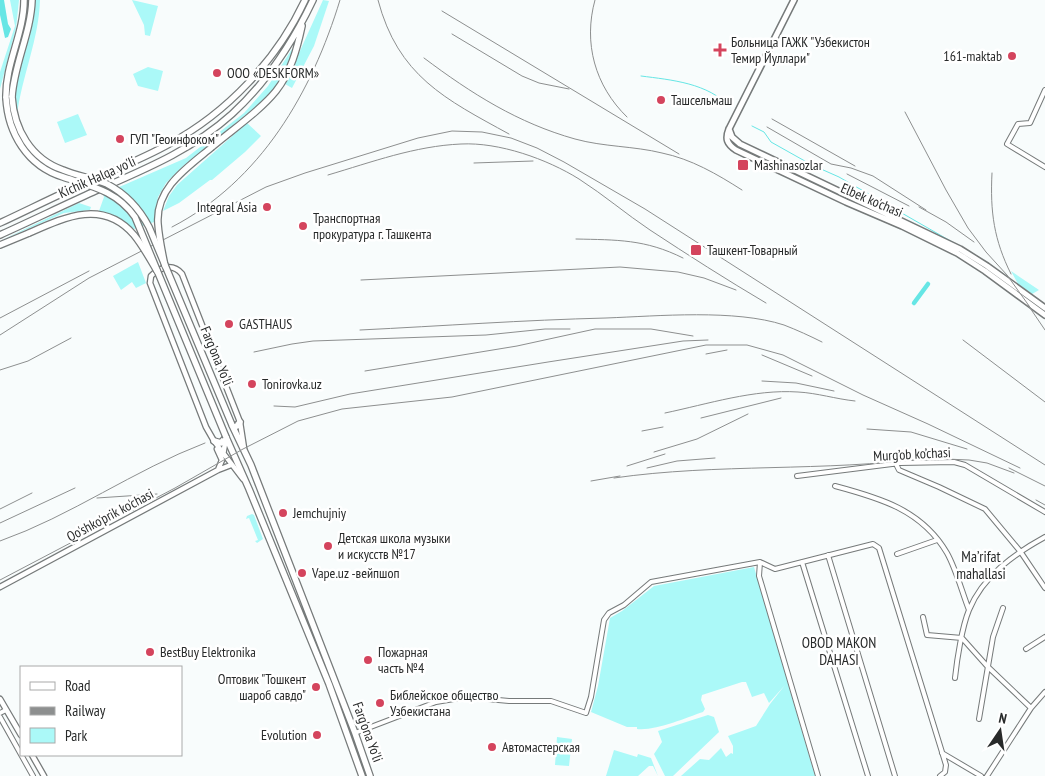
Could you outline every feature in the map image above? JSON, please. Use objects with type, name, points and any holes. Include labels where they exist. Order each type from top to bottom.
[{"type":"main road","name":"Farg'ona Yo'li","points":[[24,0],[22,24],[9,69],[10,124],[15,137],[35,162],[50,172],[98,187],[121,201],[137,221],[329,684],[362,776]]},
{"type":"main road","name":"Farg'ona Yo'li","points":[[32,0],[28,26],[9,97],[18,128],[34,153],[58,169],[106,184],[128,198],[144,219],[245,453],[355,733],[370,776]]},
{"type":"main road","name":"Kichik Halqa yo'li","points":[[0,223],[168,145],[208,119],[239,92],[264,63],[287,32],[305,0]]},
{"type":"main road","name":"Kichik Halqa yo'li","points":[[0,235],[164,161],[204,136],[238,109],[261,84],[285,52],[313,0]]},
{"type":"main road","points":[[729,129],[794,0]]},
{"type":"main road","points":[[165,266],[158,223],[160,202],[174,181],[276,91],[285,77],[296,52],[304,18]]},
{"type":"main road","name":"Elbek ko'chasi","points":[[729,129],[731,135],[738,142],[960,249],[1045,308]]},
{"type":"main road","name":"Elbek ko'chasi","points":[[729,129],[727,140],[729,145],[736,150],[957,253],[1045,315]]},
{"type":"main road","points":[[0,245],[70,216],[88,214],[107,217],[124,226],[133,234],[157,271]]},
{"type":"main road","points":[[232,425],[237,426],[240,422]]},
{"type":"main road","points":[[214,441],[221,443],[226,437]]},
{"type":"street","points":[[1045,90],[1030,123],[1018,124],[1007,144],[1045,167]]},
{"type":"street","points":[[245,453],[240,422],[182,274],[172,267],[158,270],[151,276],[150,283],[206,427],[249,489]]},
{"type":"street","points":[[218,470],[222,460],[226,437]]},
{"type":"street","points":[[214,441],[222,460]]},
{"type":"street","name":"Murg’ob ko’chasi","points":[[797,476],[900,463],[954,462],[965,465],[1045,512]]},
{"type":"street","name":"Qo'shko'prik ko'chasi","points":[[0,587],[218,470],[231,465]]},
{"type":"street","points":[[897,466],[899,470],[985,509],[1020,551],[1045,588]]},
{"type":"street","points":[[835,486],[881,499],[919,521],[947,553],[969,610]]},
{"type":"street","points":[[954,678],[969,610],[988,579],[1020,551],[1045,536]]},
{"type":"street","points":[[898,554],[937,540]]},
{"type":"street","points":[[355,733],[436,702],[466,696],[509,701],[551,701],[586,713],[591,697],[603,624],[609,614],[624,605],[651,582],[760,562],[775,568],[870,544],[879,548],[942,753],[946,768],[943,775],[940,776]]},
{"type":"street","points":[[828,555],[895,776]]},
{"type":"street","points":[[760,562],[759,576],[818,776]]},
{"type":"street","points":[[802,562],[868,776]]},
{"type":"street","points":[[979,719],[987,666],[998,618],[1003,608]]},
{"type":"street","points":[[923,617],[927,635],[962,638],[987,666],[1030,708]]},
{"type":"street","points":[[1026,649],[1045,637]]},
{"type":"street","points":[[987,776],[1030,708],[1045,692]]},
{"type":"street","points":[[0,699],[20,733]]},
{"type":"street","points":[[7,712],[0,717],[20,753]]},
{"type":"street","points":[[942,753],[981,776]]},
{"type":"street","points":[[22,756],[33,776]]},
{"type":"street","points":[[33,756],[44,776]]},
{"type":"green space","points":[[10,0],[19,0],[16,28],[0,89],[0,72],[15,26]]},
{"type":"green space","points":[[35,0],[40,0],[37,29],[17,115],[16,96],[13,96],[34,14]]},
{"type":"green space","points":[[132,0],[158,6],[150,36],[145,35],[144,25]]},
{"type":"green space","points":[[323,0],[329,1],[314,46],[292,88],[285,84]]},
{"type":"green space","points":[[292,49],[294,51],[281,78],[270,95],[183,166],[166,183],[158,197],[154,222],[134,229],[118,217],[99,211],[104,197],[103,194],[186,158],[244,113],[268,86]]},
{"type":"green space","points":[[148,67],[163,71],[158,91],[138,86],[133,74]]},
{"type":"green space","points":[[78,114],[87,135],[65,143],[57,122]]},
{"type":"green space","points":[[247,123],[261,136],[212,180],[179,203],[163,211],[169,196],[177,185]]},
{"type":"green space","points":[[79,203],[91,207],[90,210],[64,213],[0,241]]},
{"type":"green space","points":[[138,262],[146,283],[136,288],[132,282],[121,290],[113,276]]},
{"type":"green space","points":[[1011,271],[1039,290],[1032,294],[1018,284]]},
{"type":"green space","points":[[252,514],[263,539],[257,543],[255,541],[258,540],[249,518],[246,519],[247,516]]},
{"type":"green space","points":[[754,567],[815,776],[681,776],[700,759],[709,760],[721,748],[726,757],[731,753],[733,754],[733,746],[728,736],[756,726],[785,685],[769,703],[764,693],[752,697],[746,682],[742,682],[702,695],[701,700],[705,709],[703,712],[653,728],[637,729],[637,727],[627,727],[591,712],[598,686],[610,618],[654,586]]},
{"type":"green space","points":[[708,715],[714,717],[719,732],[673,776],[665,776],[654,754],[662,742],[658,731]]},
{"type":"green space","points":[[557,737],[572,739],[569,766],[555,765]]},
{"type":"green space","points":[[614,750],[637,757],[638,754],[651,758],[658,776],[653,766],[649,766],[638,776],[606,776]]},
{"type":"shaded area","points":[[0,0],[4,0],[8,24],[11,29],[8,37],[5,38],[0,15]]},
{"type":"waterway","points":[[641,76],[689,84],[711,93],[730,107]]},
{"type":"waterway","points":[[752,126],[764,132],[771,142],[812,165],[839,177],[954,243]]},
{"type":"waterway","points":[[914,303],[928,284]]},
{"type":"railway","points":[[172,227],[204,208],[232,185],[257,159],[279,131],[298,100],[314,68],[340,0]]},
{"type":"railway","points":[[378,0],[387,26],[398,48],[411,67],[427,82],[464,109],[509,134]]},
{"type":"railway","points":[[595,0],[590,32],[594,63],[607,92],[627,117]]},
{"type":"railway","points":[[442,11],[679,154]]},
{"type":"railway","points":[[452,34],[522,76],[539,83],[569,89]]},
{"type":"railway","points":[[424,58],[460,84],[496,106],[534,125],[586,142],[651,151],[683,159],[704,168],[742,190]]},
{"type":"railway","points":[[905,112],[968,228],[1007,275],[1032,310]]},
{"type":"railway","points":[[772,119],[855,166]]},
{"type":"railway","points":[[767,127],[831,164],[851,168],[873,176],[926,210]]},
{"type":"railway","points":[[0,335],[89,278],[266,187],[418,138],[452,131],[482,132],[511,138],[537,148],[645,209],[1045,465]]},
{"type":"railway","points":[[328,175],[394,155],[444,145],[476,144],[522,153],[552,165],[579,179],[650,230],[766,303]]},
{"type":"railway","points":[[474,163],[533,161]]},
{"type":"railway","points":[[992,173],[994,225],[1011,274]]},
{"type":"railway","points":[[847,174],[909,206]]},
{"type":"railway","points":[[919,207],[946,222],[974,242]]},
{"type":"railway","points":[[576,239],[618,240],[643,244],[683,258]]},
{"type":"railway","points":[[361,280],[620,267],[678,272],[704,278],[736,290]]},
{"type":"railway","points":[[0,318],[89,271]]},
{"type":"railway","points":[[1028,305],[1045,330]]},
{"type":"railway","points":[[360,330],[544,320],[720,315],[764,320],[784,325],[822,342]]},
{"type":"railway","points":[[254,352],[313,341],[486,335],[545,329],[570,329]]},
{"type":"railway","points":[[365,371],[517,346],[595,329],[651,329],[693,336]]},
{"type":"railway","points":[[0,370],[28,361],[71,338]]},
{"type":"railway","points":[[274,406],[295,407],[350,394],[683,341],[708,340]]},
{"type":"railway","points":[[963,340],[1045,402]]},
{"type":"railway","points":[[0,580],[298,421],[342,409],[452,397],[706,345],[747,345],[783,355],[863,395],[1020,468]]},
{"type":"railway","points":[[706,354],[727,350]]},
{"type":"railway","points":[[762,355],[812,376]]},
{"type":"railway","points":[[762,381],[796,383],[834,391]]},
{"type":"railway","points":[[665,413],[731,398],[765,393],[805,393],[855,401]]},
{"type":"railway","points":[[701,418],[781,398]]},
{"type":"railway","points":[[654,452],[697,439],[748,414]]},
{"type":"railway","points":[[642,431],[663,427]]},
{"type":"railway","points":[[867,429],[911,432],[967,449]]},
{"type":"railway","points":[[0,541],[52,519],[153,466],[205,443]]},
{"type":"railway","points":[[627,466],[665,454]]},
{"type":"railway","points":[[647,468],[677,461],[715,458]]},
{"type":"railway","points":[[922,458],[969,460],[987,463],[1014,473]]},
{"type":"railway","points":[[614,478],[653,473],[850,465],[928,458]]},
{"type":"railway","points":[[1009,468],[1045,486]]},
{"type":"railway","points":[[591,481],[620,476]]},
{"type":"railway","points":[[0,523],[75,488]]},
{"type":"railway","points":[[0,509],[32,493]]},
{"type":"railway","points":[[97,498],[157,494]]},
{"type":"railway","points":[[1036,500],[1045,505]]},
{"type":"place","name":"Больница ГАЖК \"Узбекистон Темир Йуллари\"","points":[[720,50]]},
{"type":"place","name":"161-maktab","points":[[1012,56]]},
{"type":"place","name":"ООО «DESKFORM»","points":[[217,73]]},
{"type":"place","name":"Ташсельмаш","points":[[661,100]]},
{"type":"place","name":"ГУП \"Геоинфоком\"","points":[[120,139]]},
{"type":"place","name":"Mashinasozlar","points":[[743,165]]},
{"type":"place","name":"Integral Asia","points":[[267,207]]},
{"type":"place","name":"Транспортная прокуратура г. Ташкента","points":[[303,226]]},
{"type":"place","name":"Ташкент-Товарный","points":[[696,250]]},
{"type":"place","name":"GASTHAUS","points":[[229,324]]},
{"type":"place","name":"Tonirovka.uz","points":[[252,384]]},
{"type":"place","name":"Jemchujniy","points":[[283,513]]},
{"type":"place","name":"Детская школа музыки и искусств №17","points":[[328,546]]},
{"type":"place","name":"Vape.uz -вейпшоп","points":[[302,573]]},
{"type":"place","name":"BestBuy Elektronika","points":[[150,652]]},
{"type":"place","name":"Пожарная часть №4","points":[[368,660]]},
{"type":"place","name":"Оптовик \"Тошкент шароб савдо\"","points":[[316,687]]},
{"type":"place","name":"Библейское общество Узбекистана","points":[[380,703]]},
{"type":"place","name":"Evolution","points":[[317,735]]},
{"type":"place","name":"Автомастерская","points":[[492,747]]},
{"type":"district","name":"Maʼrifat mahallasi","points":[[981,566]]},
{"type":"district","name":"OBOD MAKON DAHASI","points":[[839,652]]}]
